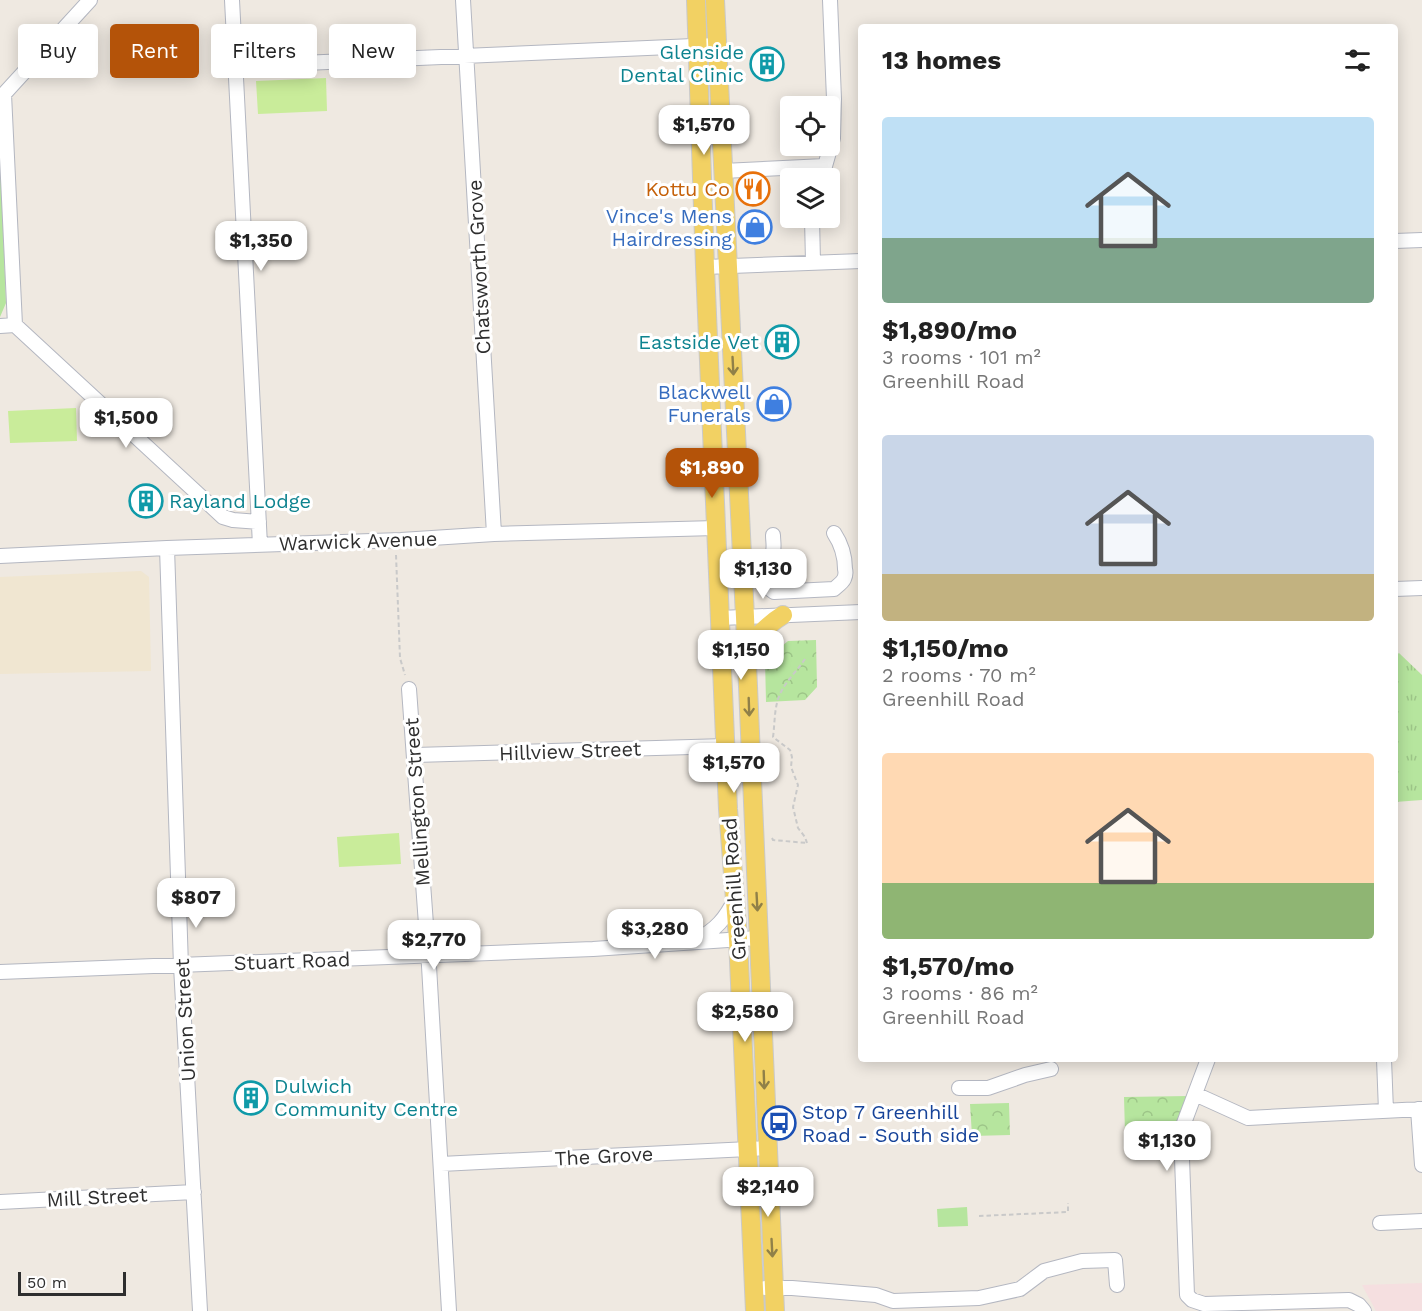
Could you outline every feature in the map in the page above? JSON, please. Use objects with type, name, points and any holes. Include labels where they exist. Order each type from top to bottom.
[{"type":"main road","name":"Greenhill Road","points":[[696,0],[728,808],[738,939],[754,1311]]},
{"type":"main road","name":"Greenhill Road","points":[[715,0],[747,649],[775,1311]]},
{"type":"main road","points":[[716,528],[739,489]]},
{"type":"main road","points":[[747,649],[769,625],[783,615]]},
{"type":"street","points":[[90,0],[2,94],[15,325],[223,517],[259,522]]},
{"type":"street","points":[[232,0],[233,24]]},
{"type":"street","name":"Chatsworth Grove","points":[[463,0],[494,534]]},
{"type":"street","points":[[824,168],[833,138],[834,99],[830,0]]},
{"type":"street","points":[[317,63],[717,45]]},
{"type":"street","points":[[235,78],[260,544]]},
{"type":"street","points":[[723,171],[780,172]]},
{"type":"street","points":[[812,228],[813,262]]},
{"type":"street","points":[[1398,241],[1422,240]]},
{"type":"street","points":[[705,267],[858,261]]},
{"type":"street","points":[[0,326],[15,325]]},
{"type":"street","name":"Warwick Avenue","points":[[0,556],[401,540],[494,534],[716,528]]},
{"type":"street","points":[[773,535],[774,552],[764,568],[764,582],[774,592],[834,589],[839,585],[846,574],[845,555],[834,533]]},
{"type":"street","name":"Union Street","points":[[167,548],[181,966],[200,1311]]},
{"type":"street","points":[[1398,589],[1422,588]]},
{"type":"street","points":[[720,618],[858,612]]},
{"type":"street","name":"Mellington Street","points":[[409,689],[428,956],[449,1311]]},
{"type":"street","name":"Hillview Street","points":[[415,755],[726,746]]},
{"type":"street","points":[[692,942],[714,928],[728,913],[735,899]]},
{"type":"street","name":"Stuart Road","points":[[0,972],[593,949],[759,938]]},
{"type":"street","points":[[1207,1062],[1181,1131],[1187,1295],[1198,1303],[1233,1307],[1349,1300],[1359,1305],[1364,1311]]},
{"type":"street","points":[[1384,1062],[1386,1111]]},
{"type":"street","points":[[959,1088],[988,1089],[1025,1075],[1051,1069]]},
{"type":"street","points":[[1195,1094],[1248,1118],[1420,1109],[1422,1165]]},
{"type":"street","name":"The Grove","points":[[441,1164],[767,1148]]},
{"type":"street","name":"Mill Street","points":[[0,1202],[194,1192]]},
{"type":"street","points":[[1380,1223],[1422,1221]]},
{"type":"street","points":[[754,1289],[774,1288],[876,1295],[893,1301],[978,1298],[1020,1289],[1044,1270],[1082,1262],[1115,1260],[1117,1285]]},
{"type":"path","points":[[401,540],[396,557],[400,658],[409,689]]},
{"type":"path","points":[[768,833],[773,840],[807,843],[798,828],[793,807],[798,785],[791,766],[790,750],[773,737],[780,695],[805,659]]},
{"type":"path","points":[[980,1216],[1068,1212],[1068,1203]]},
{"type":"shaded area","points":[[141,571],[149,577],[151,671],[0,674],[0,577]]},
{"type":"shaded area","points":[[1422,1283],[1422,1311],[1376,1311],[1362,1285]]},
{"type":"green space","points":[[326,78],[327,111],[258,114],[256,81]]},
{"type":"green space","points":[[0,147],[6,303],[0,317]]},
{"type":"green space","points":[[76,408],[77,441],[10,443],[8,411]]},
{"type":"green space","points":[[816,640],[817,687],[805,700],[766,702],[765,660],[788,641]]},
{"type":"green space","points":[[1398,654],[1422,675],[1422,800],[1398,802]]},
{"type":"green space","points":[[399,833],[401,864],[339,867],[337,837]]},
{"type":"green space","points":[[1188,1096],[1175,1131],[1125,1133],[1124,1097]]},
{"type":"green space","points":[[1009,1103],[1010,1135],[972,1136],[970,1104]]},
{"type":"green space","points":[[967,1207],[968,1226],[938,1227],[937,1209]]},
{"type":"place","name":"Glenside Dental Clinic","points":[[767,64]]},
{"type":"place","name":"Kottu Co","points":[[753,189]]},
{"type":"place","name":"Vince's Mens Hairdressing","points":[[755,227]]},
{"type":"place","name":"Eastside Vet","points":[[782,342]]},
{"type":"place","name":"Blackwell Funerals","points":[[774,404]]},
{"type":"place","name":"Rayland Lodge","points":[[146,501]]},
{"type":"place","name":"Dulwich Community Centre","points":[[251,1098]]},
{"type":"place","name":"Stop 7 Greenhill Road - South side","points":[[779,1123]]}]
